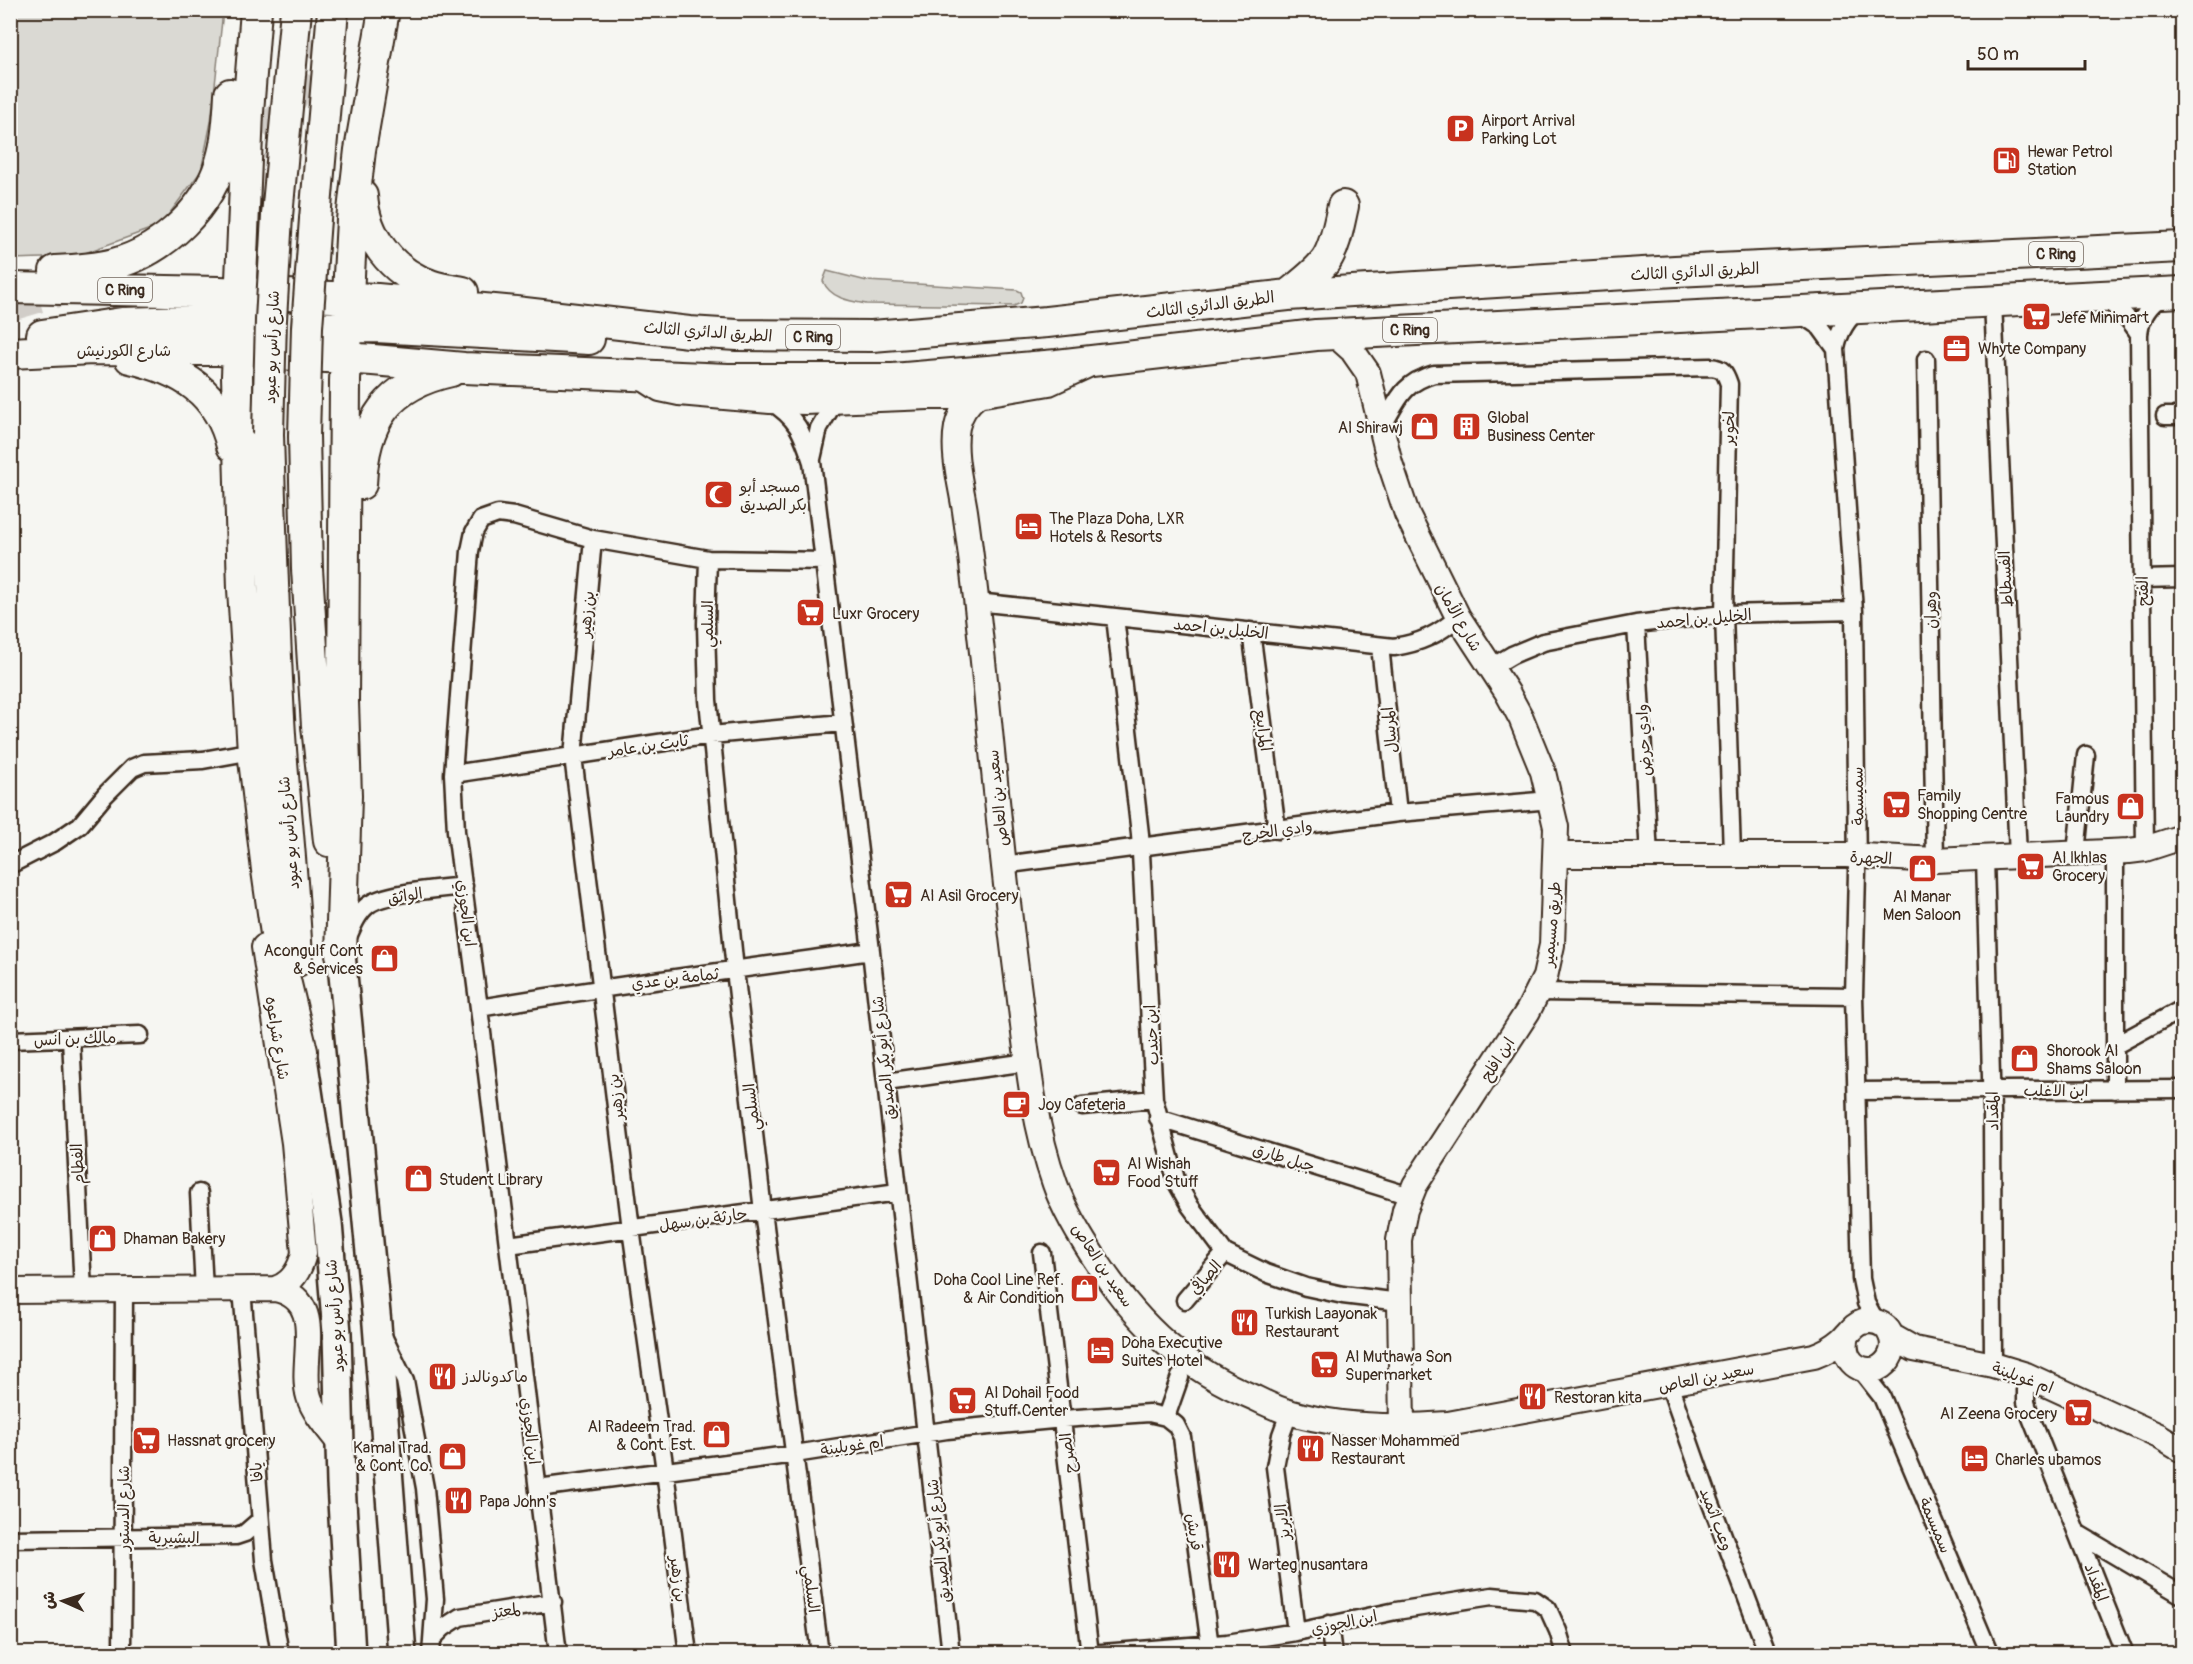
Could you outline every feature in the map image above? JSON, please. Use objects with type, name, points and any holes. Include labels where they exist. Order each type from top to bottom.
[{"type":"highway","points":[[10,274],[28,271],[78,270],[116,264],[166,238],[190,215],[207,192],[224,153],[238,10]]},
{"type":"highway","points":[[256,10],[248,112],[238,351],[244,612],[255,764],[267,870],[279,955],[302,1051]]},
{"type":"highway","name":"شارع رأس بو عبود","points":[[296,10],[277,216],[268,434],[280,734],[293,878],[302,1051]]},
{"type":"highway","points":[[333,10],[306,327],[304,436],[307,569],[317,726],[341,954]]},
{"type":"highway","points":[[341,954],[346,796],[343,702],[345,358],[354,193],[384,10]]},
{"type":"highway","points":[[365,119],[362,199],[367,223],[384,254],[401,270],[420,281],[485,298],[516,312]]},
{"type":"highway","points":[[1288,295],[1310,277],[1327,258],[1336,236],[1343,206]]},
{"type":"highway","name":"الطريق الدائري الثالث","points":[[239,306],[348,312],[516,312],[689,332],[738,335],[872,336],[1094,318],[1288,295],[1675,271],[2182,247]]},
{"type":"highway","name":"C Ring","points":[[10,288],[239,306]]},
{"type":"highway","name":"C Ring","points":[[238,351],[464,368],[729,379],[893,379],[1057,365],[1334,334],[1393,330],[2176,293]]},
{"type":"highway","points":[[10,342],[66,331],[239,306]]},
{"type":"highway","points":[[238,351],[245,336],[257,329],[348,312],[612,341],[648,339],[689,332]]},
{"type":"highway","points":[[93,349],[164,368],[198,387],[211,401],[226,427],[240,482]]},
{"type":"highway","name":"شارع الكورنيش","points":[[10,353],[93,349],[238,351]]},
{"type":"highway","points":[[343,702],[352,633],[362,464],[367,438],[383,410],[405,388],[426,376],[464,368]]},
{"type":"main road","points":[[341,954],[377,1324],[402,1653]]},
{"type":"main road","name":"شارع رأس بو عبود","points":[[302,1051],[328,1223],[337,1333],[340,1444],[351,1653]]},
{"type":"street","name":"الفتح","points":[[2145,849],[2139,334],[2140,324],[2148,308],[2162,296],[2176,293]]},
{"type":"street","points":[[2100,298],[2110,302],[2126,316],[2139,334]]},
{"type":"street","name":"الفسطاط","points":[[1993,302],[2018,856]]},
{"type":"street","name":"سميسمة","points":[[1861,308],[1853,314],[1841,330],[1836,350],[1854,611],[1857,856],[1854,996],[1861,1280],[1882,1397],[1990,1653]]},
{"type":"street","points":[[1797,312],[1820,327],[1836,350]]},
{"type":"street","points":[[1368,373],[1376,348],[1393,330]]},
{"type":"street","name":"شارع الأمان","points":[[1334,334],[1352,350],[1368,373],[1390,463],[1407,514],[1458,617],[1507,692],[1525,727],[1543,772],[1551,800],[1556,828],[1556,855]]},
{"type":"street","points":[[639,375],[652,385],[668,391],[770,401],[927,398],[978,395],[1049,383],[1074,373],[1096,359]]},
{"type":"street","name":"وهران","points":[[1926,359],[1935,860]]},
{"type":"street","name":"لخوير","points":[[1382,427],[1408,385],[1419,378],[1434,374],[1719,367],[1725,372],[1729,384],[1724,614],[1732,854]]},
{"type":"street","name":"سعيد بن العاص","points":[[978,395],[962,412],[957,425],[956,438],[977,602],[1003,865],[1039,1131],[1056,1187],[1081,1238],[1110,1281],[1142,1320],[1169,1348],[1198,1368],[1232,1388],[1289,1413],[1328,1420],[1402,1427],[1448,1424],[1814,1356],[1875,1353]]},
{"type":"street","name":"سعيد بن العاص","points":[[927,398],[945,415],[956,438]]},
{"type":"street","name":"شارع أبو بكر الصديق","points":[[770,401],[782,408],[797,423],[812,462],[871,951],[951,1653]]},
{"type":"street","name":"شارع أبو بكر الصديق","points":[[812,462],[819,428],[836,401]]},
{"type":"street","points":[[2165,416],[2182,416]]},
{"type":"street","name":"ابن الجوزي","points":[[558,1653],[456,831],[453,774],[470,551],[474,532],[481,520],[498,514],[514,516],[593,539],[708,559],[824,561]]},
{"type":"street","name":"بن زهير","points":[[593,539],[573,756],[631,1229],[688,1653]]},
{"type":"street","name":"السلمي","points":[[708,559],[705,624],[708,699],[735,970],[762,1211],[820,1653]]},
{"type":"street","points":[[2142,579],[2182,578]]},
{"type":"street","name":"الخليل بن احمد","points":[[977,602],[1394,647],[1422,641],[1435,635],[1458,617]]},
{"type":"street","name":"الخليل بن احمد","points":[[1490,668],[1512,655],[1543,642],[1636,624],[1724,614],[1854,611]]},
{"type":"street","name":"ابن جندب","points":[[1115,617],[1141,847],[1154,1099],[1177,1183],[1190,1206],[1225,1253],[1266,1273],[1306,1287],[1343,1295],[1400,1302]]},
{"type":"street","name":"وادي حرض","points":[[1636,624],[1649,856]]},
{"type":"street","name":"المرابيع","points":[[1251,631],[1277,830]]},
{"type":"street","name":"المرسال","points":[[1380,646],[1398,813]]},
{"type":"street","name":"ثابت بن عامر","points":[[453,774],[711,735],[843,723]]},
{"type":"street","points":[[2076,853],[2086,755]]},
{"type":"street","points":[[10,865],[55,842],[80,825],[132,768],[144,763],[203,760],[255,764]]},
{"type":"street","name":"شارع شراعوه","points":[[255,764],[250,794],[249,822],[260,919],[294,1143],[303,1253],[300,1266],[293,1277],[285,1285],[275,1289]]},
{"type":"street","name":"وادي الخرج","points":[[1003,865],[1398,813],[1551,800]]},
{"type":"street","name":"الجهرة","points":[[1556,855],[1732,854],[1935,860],[2115,852],[2145,849],[2182,837]]},
{"type":"street","points":[[2115,852],[2115,1090]]},
{"type":"street","name":"طريق مسيمير","points":[[1538,992],[1550,961],[1556,855]]},
{"type":"street","name":"المقداد","points":[[1985,858],[1992,1091],[1993,1365]]},
{"type":"street","name":"الواثق","points":[[341,954],[358,917],[374,901],[464,886]]},
{"type":"street","name":"ثمامة بن عدي","points":[[479,1008],[601,988],[871,951]]},
{"type":"street","points":[[1538,992],[1854,996]]},
{"type":"street","name":"ابن افلح","points":[[1402,1427],[1399,1240],[1405,1210],[1427,1166],[1538,992]]},
{"type":"street","points":[[2116,1045],[2182,1010]]},
{"type":"street","name":"مالك بن انس","points":[[10,1040],[140,1035]]},
{"type":"street","name":"الفطام","points":[[70,1038],[83,1291]]},
{"type":"street","points":[[886,1082],[1028,1062]]},
{"type":"street","name":"ابن الاغلب","points":[[1857,1091],[2182,1089]]},
{"type":"street","points":[[1082,1106],[1154,1099]]},
{"type":"street","name":"جبل طارق","points":[[1158,1118],[1410,1196]]},
{"type":"street","name":"حارثة بن سهل","points":[[508,1245],[898,1192]]},
{"type":"street","points":[[199,1193],[204,1290]]},
{"type":"street","name":"شارع رأس بو عبود","points":[[303,1253],[308,1320]]},
{"type":"street","name":"الصرح","points":[[1042,1253],[1090,1653]]},
{"type":"street","name":"الصافي","points":[[1185,1300],[1225,1253]]},
{"type":"street","name":"سميسمة","points":[[1849,1332],[1861,1280]]},
{"type":"street","points":[[10,1291],[275,1289],[289,1294],[298,1300],[308,1320],[307,1385],[309,1399],[340,1444]]},
{"type":"street","name":"يافا","points":[[242,1290],[265,1568],[280,1653]]},
{"type":"street","name":"شارع الدستور","points":[[122,1653],[124,1291]]},
{"type":"street","points":[[1864,1322],[1875,1353],[1845,1350],[1849,1332],[1864,1322]]},
{"type":"street","points":[[377,1324],[405,1381],[425,1488],[435,1599],[432,1646]]},
{"type":"street","name":"سعيد بن العاص","points":[[1814,1356],[1828,1350],[1849,1332]]},
{"type":"street","name":"ام غويلينة","points":[[1875,1353],[1906,1345],[1923,1351],[1993,1365],[2026,1376],[2158,1436],[2182,1450]]},
{"type":"street","name":"المقداد","points":[[2026,1376],[2025,1389],[2030,1415],[2125,1653]]},
{"type":"street","points":[[1166,1417],[1180,1377]]},
{"type":"street","name":"وعب اثميد","points":[[1669,1384],[1710,1501],[1768,1653]]},
{"type":"street","name":"ام غويلينة","points":[[538,1488],[926,1434],[1063,1419],[1149,1413],[1166,1417]]},
{"type":"street","name":"الابريز","points":[[1289,1413],[1281,1435],[1275,1467],[1296,1632]]},
{"type":"street","name":"قريش","points":[[1166,1417],[1176,1425],[1182,1437],[1211,1649]]},
{"type":"street","name":"البشيرية","points":[[10,1539],[236,1536],[245,1533],[260,1520]]},
{"type":"street","points":[[2077,1533],[2182,1595]]},
{"type":"street","name":"ابن الجوزي","points":[[1090,1653],[1211,1649],[1329,1624],[1492,1596],[1511,1596],[1534,1600],[1548,1610],[1558,1631],[1564,1653]]},
{"type":"street","points":[[435,1599],[447,1610],[460,1617]]},
{"type":"street","name":"لمعتز","points":[[432,1646],[442,1628],[460,1617],[553,1602]]},
{"type":"street","points":[[1329,1624],[1333,1653]]},
{"type":"shaded area","points":[[10,11],[223,11],[211,122],[201,171],[161,225],[74,257],[11,259]]},
{"type":"shaded area","points":[[827,271],[867,281],[1017,290],[1021,292],[1023,298],[1021,303],[1014,306],[866,304],[847,300],[830,291],[823,281]]},
{"type":"tunnel","points":[[235,169],[288,104],[332,33]]},
{"type":"tunnel","points":[[10,306],[62,291]]},
{"type":"place","name":"Airport Arrival Parking Lot","points":[[1460,129]]},
{"type":"place","name":"Hewar Petrol Station","points":[[2006,160]]},
{"type":"place","name":"Jefe Minimart","points":[[2036,317]]},
{"type":"place","name":"Whyte Company","points":[[1957,348]]},
{"type":"place","name":"Global Business Center","points":[[1466,426]]},
{"type":"place","name":"Al Shirawj","points":[[1424,427]]},
{"type":"place","name":"مسجد أبو بكر الصديق","points":[[719,495]]},
{"type":"place","name":"The Plaza Doha, LXR Hotels & Resorts","points":[[1028,527]]},
{"type":"place","name":"Luxr Grocery","points":[[811,613]]},
{"type":"place","name":"Family Shopping Centre","points":[[1896,804]]},
{"type":"place","name":"Famous Laundry","points":[[2130,807]]},
{"type":"place","name":"Al Ikhlas Grocery","points":[[2031,866]]},
{"type":"place","name":"Al Manar Men Saloon","points":[[1922,868]]},
{"type":"place","name":"Al Asil Grocery","points":[[899,895]]},
{"type":"place","name":"Acongulf Cont & Services","points":[[384,959]]},
{"type":"place","name":"Shorook Al Shams Saloon","points":[[2025,1059]]},
{"type":"place","name":"Joy Cafeteria","points":[[1017,1104]]},
{"type":"place","name":"Al Wishah Food Stuff","points":[[1106,1172]]},
{"type":"place","name":"Student Library","points":[[418,1179]]},
{"type":"place","name":"Dhaman Bakery","points":[[102,1238]]},
{"type":"place","name":"Doha Cool Line Ref. & Air Condition","points":[[1085,1288]]},
{"type":"place","name":"Turkish Laayonak Restaurant","points":[[1244,1322]]},
{"type":"place","name":"Doha Executive Suites Hotel","points":[[1100,1351]]},
{"type":"place","name":"Al Muthawa Son Supermarket","points":[[1324,1365]]},
{"type":"place","name":"ماكدونالدز","points":[[442,1376]]},
{"type":"place","name":"Restoran kita","points":[[1533,1397]]},
{"type":"place","name":"Al Dohail Food Stuff Center","points":[[963,1401]]},
{"type":"place","name":"Al Zeena Grocery","points":[[2078,1413]]},
{"type":"place","name":"Al Radeem Trad. & Cont. Est.","points":[[717,1435]]},
{"type":"place","name":"Hassnat grocery","points":[[146,1440]]},
{"type":"place","name":"Nasser Mohammed Restaurant","points":[[1310,1449]]},
{"type":"place","name":"Kamal Trad. & Cont. Co.","points":[[453,1456]]},
{"type":"place","name":"Charles ubamos","points":[[1974,1459]]},
{"type":"place","name":"Papa John's","points":[[458,1501]]},
{"type":"place","name":"Warteg nusantara","points":[[1227,1564]]}]
